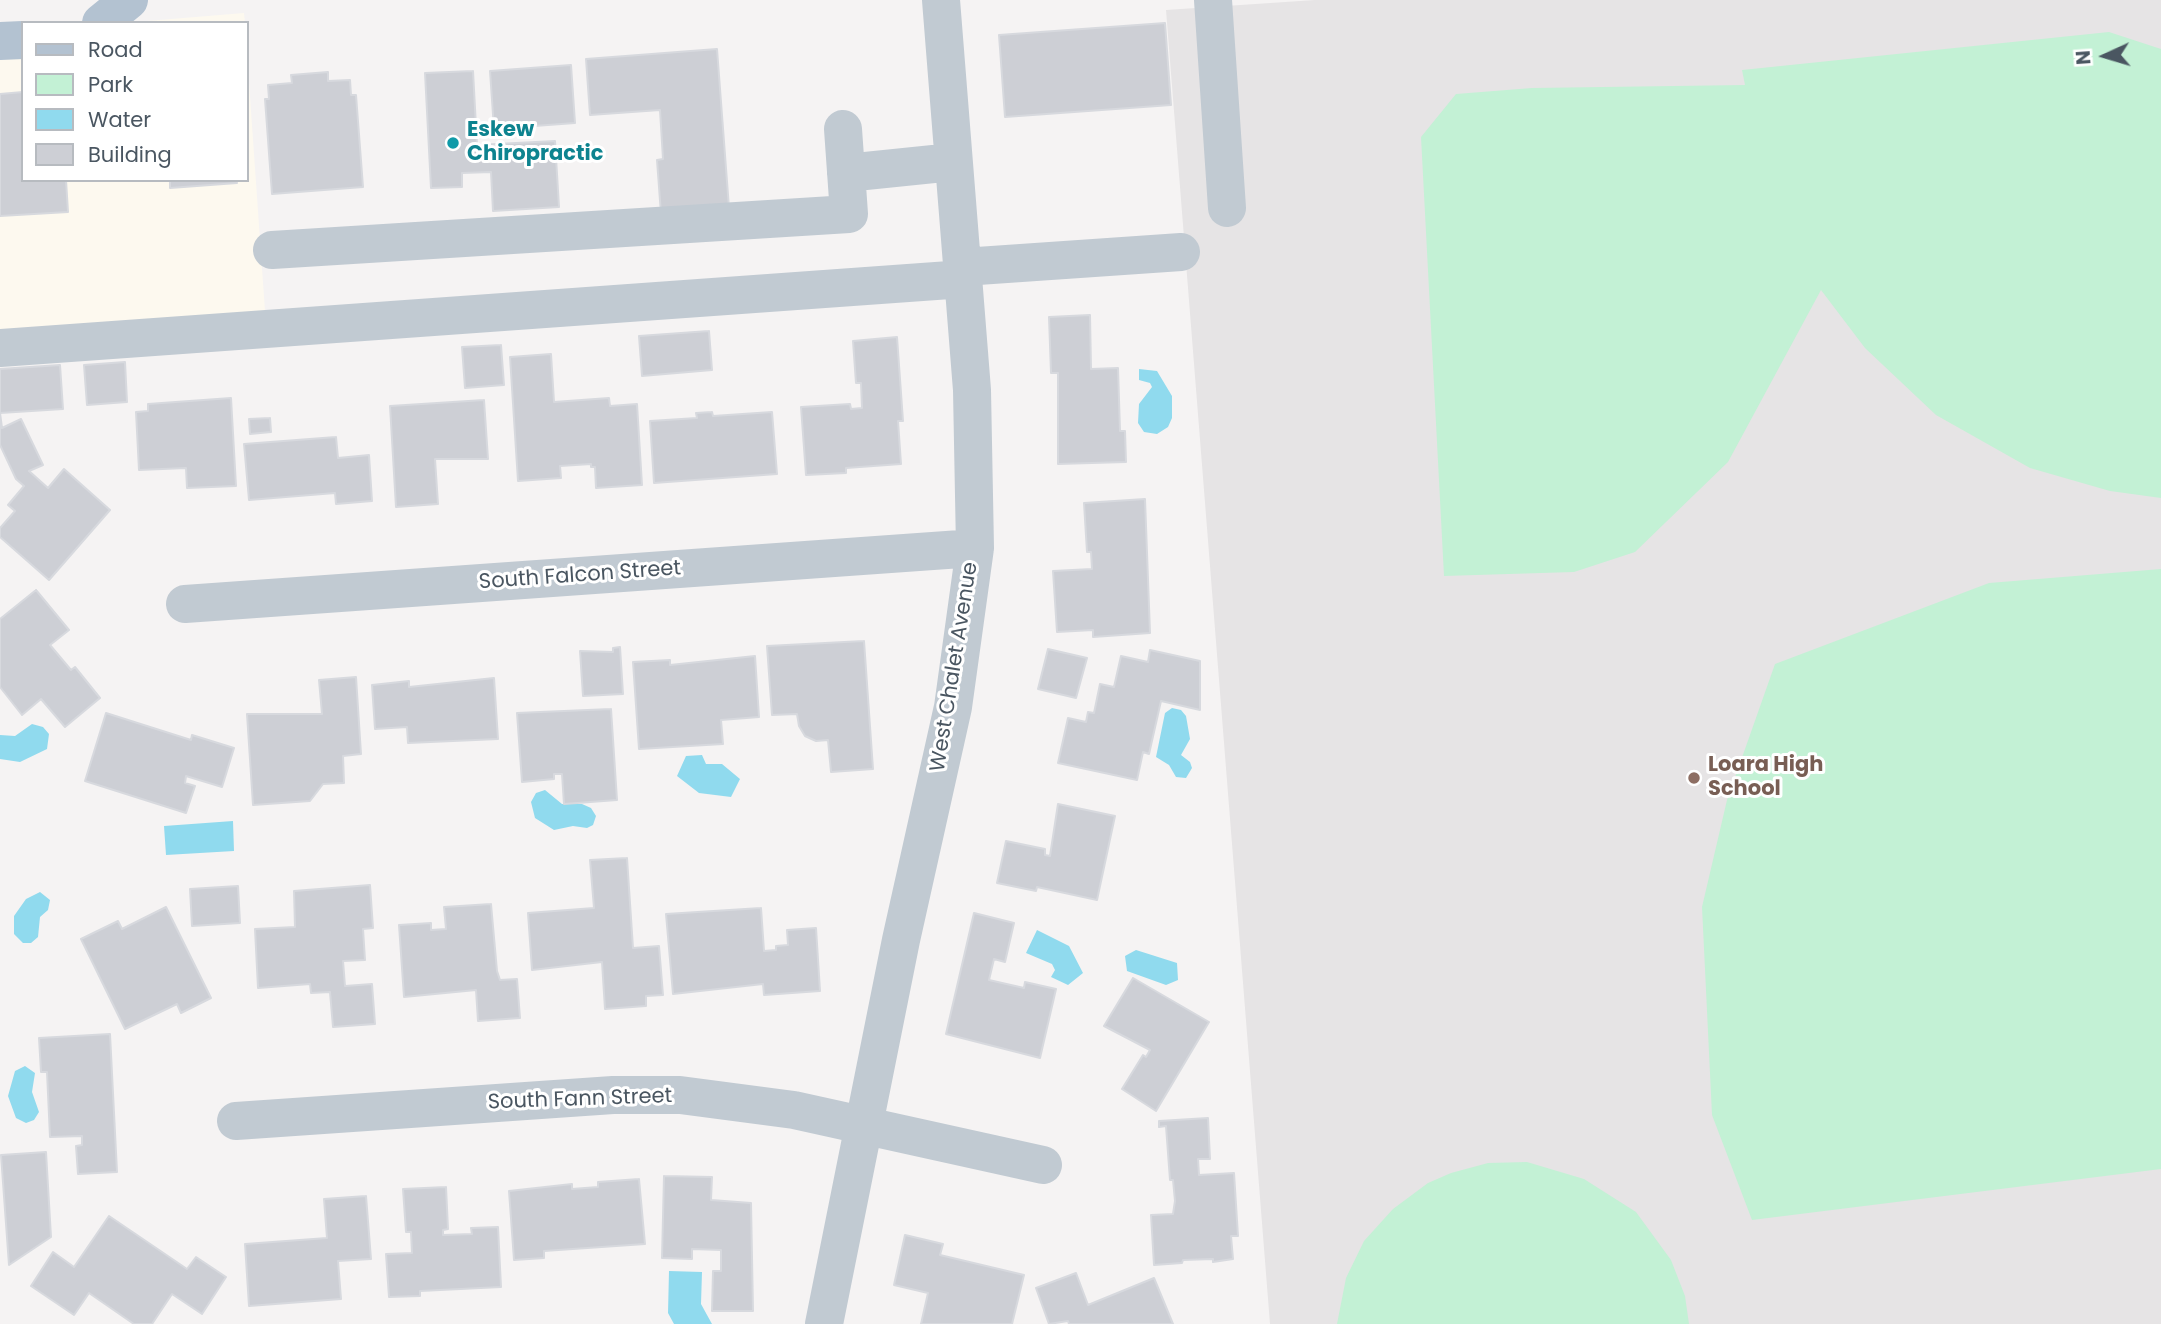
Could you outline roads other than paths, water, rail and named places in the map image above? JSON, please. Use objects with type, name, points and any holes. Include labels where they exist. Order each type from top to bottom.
[{"type":"main road","points":[[103,21],[129,0]]},
{"type":"main road","points":[[0,41],[21,40]]},
{"type":"street","name":"West Chalet Avenue","points":[[824,1324],[953,708],[975,548],[974,439],[941,0]]},
{"type":"street","points":[[1213,0],[1227,208]]},
{"type":"street","points":[[272,250],[849,214],[844,129]]},
{"type":"street","points":[[846,173],[953,163]]},
{"type":"street","points":[[0,348],[963,273],[1181,251]]},
{"type":"street","name":"South Falcon Street","points":[[185,604],[975,548]]},
{"type":"street","name":"South Fann Street","points":[[236,1121],[646,1095],[743,1102],[865,1125],[1043,1165]]},
{"type":"water","points":[[1139,369],[1157,371],[1172,396],[1172,418],[1168,427],[1157,434],[1144,432],[1138,423],[1139,404],[1152,387],[1150,383],[1139,380]]},
{"type":"water","points":[[1172,708],[1181,710],[1186,716],[1190,739],[1181,755],[1190,762],[1192,768],[1186,778],[1176,777],[1169,765],[1156,757],[1165,713]]},
{"type":"water","points":[[32,724],[43,727],[49,734],[47,749],[20,762],[0,759],[0,735],[15,736]]},
{"type":"water","points":[[702,755],[706,764],[722,764],[740,779],[731,797],[699,793],[677,776],[686,756]]},
{"type":"water","points":[[545,790],[562,804],[582,804],[591,808],[596,816],[593,825],[587,828],[573,826],[554,830],[535,818],[531,802],[536,793]]},
{"type":"water","points":[[233,821],[234,851],[166,855],[164,826]]},
{"type":"water","points":[[40,892],[50,900],[48,910],[40,917],[38,937],[31,943],[23,943],[14,934],[14,916],[26,899]]},
{"type":"water","points":[[1037,930],[1069,946],[1083,973],[1068,985],[1051,977],[1055,970],[1052,964],[1026,953]]},
{"type":"water","points":[[1136,950],[1177,963],[1178,980],[1166,985],[1127,971],[1125,956]]},
{"type":"water","points":[[25,1066],[35,1073],[32,1092],[39,1112],[34,1120],[26,1123],[16,1118],[8,1096],[15,1071]]},
{"type":"water","points":[[669,1271],[702,1272],[701,1304],[712,1324],[674,1324],[668,1313]]},
{"type":"place","name":"Eskew Chiropractic","points":[[453,143]]},
{"type":"place","name":"Loara High School","points":[[1694,778]]}]
